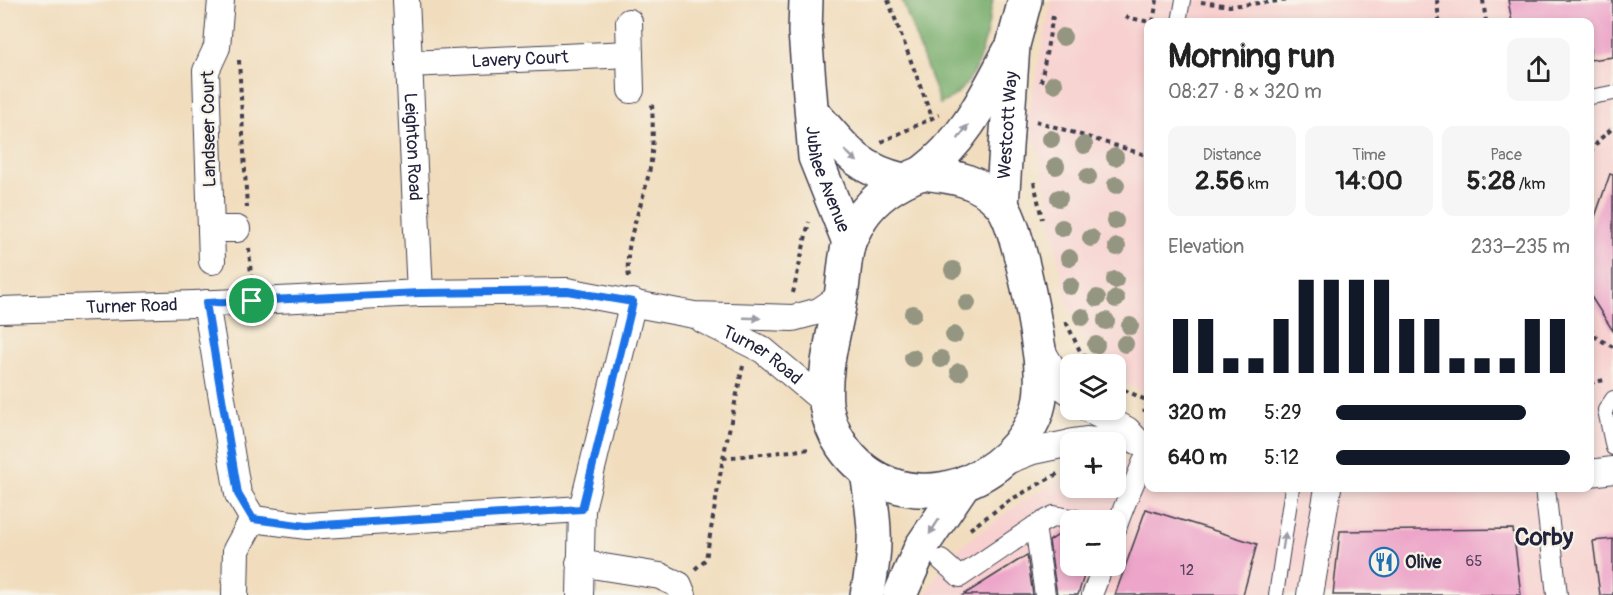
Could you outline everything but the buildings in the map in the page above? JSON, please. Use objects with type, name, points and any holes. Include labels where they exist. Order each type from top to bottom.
[{"type":"main road","name":"Jubilee Avenue","points":[[806,0],[806,42],[815,157],[849,242]]},
{"type":"main road","name":"Westcott Way","points":[[849,242],[861,218],[877,198],[944,157],[963,133],[1013,45],[1039,6]]},
{"type":"main road","name":"Westcott Way","points":[[1002,206],[1013,45]]},
{"type":"main road","name":"Jubilee Avenue","points":[[812,112],[841,148],[859,164],[880,175],[952,176],[983,187],[1002,206]]},
{"type":"main road","points":[[849,242],[841,297],[829,353],[826,403],[831,425],[850,458],[867,473],[891,485],[931,492],[965,482],[996,465],[1021,441],[1035,417],[1040,392],[1039,344],[1014,233],[1002,206]]},
{"type":"main road","points":[[867,473],[876,541],[867,595]]},
{"type":"main road","points":[[900,595],[921,547],[965,482]]},
{"type":"street","name":"Landseer Court","points":[[212,261],[206,71],[217,47],[221,0]]},
{"type":"street","name":"Leighton Road","points":[[406,0],[420,293]]},
{"type":"street","points":[[629,22],[630,54],[641,93]]},
{"type":"street","name":"Lavery Court","points":[[409,64],[630,54]]},
{"type":"street","points":[[211,229],[244,227]]},
{"type":"street","name":"Turner Road","points":[[0,310],[420,293],[567,291],[694,315],[793,318],[819,311],[841,297]]},
{"type":"street","points":[[580,595],[582,509],[633,302]]},
{"type":"street","points":[[206,303],[238,494],[253,519]]},
{"type":"street","name":"Turner Road","points":[[694,315],[763,350],[826,403]]},
{"type":"street","points":[[1039,344],[1060,381]]},
{"type":"street","points":[[1108,420],[1127,430],[1137,446],[1136,481],[1124,500],[1121,510]]},
{"type":"street","points":[[996,465],[1033,451],[1060,445]]},
{"type":"street","points":[[1594,472],[1613,470]]},
{"type":"street","points":[[1310,595],[1327,492]]},
{"type":"street","points":[[1545,492],[1557,595]]},
{"type":"street","points":[[253,519],[306,526],[582,509]]},
{"type":"street","points":[[941,560],[960,577],[1035,526],[1054,516],[1060,517]]},
{"type":"street","points":[[235,595],[236,549],[253,519]]},
{"type":"street","points":[[1035,526],[1045,595]]},
{"type":"street","points":[[579,563],[660,576],[681,590]]},
{"type":"street","points":[[1092,595],[1099,576]]},
{"type":"lane","points":[[1180,18],[1183,0]]},
{"type":"lane","points":[[1594,96],[1613,93]]},
{"type":"lane","points":[[1613,398],[1605,410],[1613,448]]},
{"type":"lane","points":[[1276,595],[1291,492]]},
{"type":"path","points":[[877,145],[932,117],[888,0]]},
{"type":"path","points":[[1152,18],[1157,0]]},
{"type":"path","points":[[1202,0],[1230,6],[1290,0]]},
{"type":"path","points":[[1437,0],[1439,18]]},
{"type":"path","points":[[1483,0],[1485,18]]},
{"type":"path","points":[[1039,6],[1040,91]]},
{"type":"path","points":[[1125,17],[1144,21]]},
{"type":"path","points":[[239,53],[244,227],[252,301]]},
{"type":"path","points":[[633,302],[626,260],[649,176],[653,143],[641,93]]},
{"type":"path","points":[[1034,128],[1036,112]]},
{"type":"path","points":[[1035,121],[1144,154]]},
{"type":"path","points":[[1594,147],[1613,128]]},
{"type":"path","points":[[1033,178],[1043,226]]},
{"type":"path","points":[[792,300],[795,278],[812,212]]},
{"type":"path","points":[[1064,316],[1083,354]]},
{"type":"path","points":[[1594,333],[1597,338],[1613,347]]},
{"type":"path","points":[[681,590],[706,559],[723,458],[743,365]]},
{"type":"path","points":[[1126,391],[1144,399]]},
{"type":"path","points":[[723,458],[814,449]]},
{"type":"path","points":[[962,536],[1012,499],[1047,478],[1060,473]]},
{"type":"shaded area","points":[[1052,0],[1613,0],[1613,595],[925,595],[943,566],[960,547],[1013,508],[1060,479],[1060,498],[1126,498],[1126,461],[1144,404],[1144,492],[1594,492],[1594,18],[1144,18],[1144,393],[1126,384],[1126,354],[1091,354],[1076,328],[1065,296],[1040,157],[1027,120]]},
{"type":"green space","points":[[902,0],[993,0],[984,46],[973,74],[954,96],[940,104]]},
{"type":"place","name":"Olive","points":[[1384,562]]},
{"type":"district","name":"Corby","points":[[1544,537]]},
{"type":"route","points":[[567,291],[633,302],[582,509],[306,526],[253,519],[238,494],[206,303],[252,301],[420,293],[567,291]]}]
